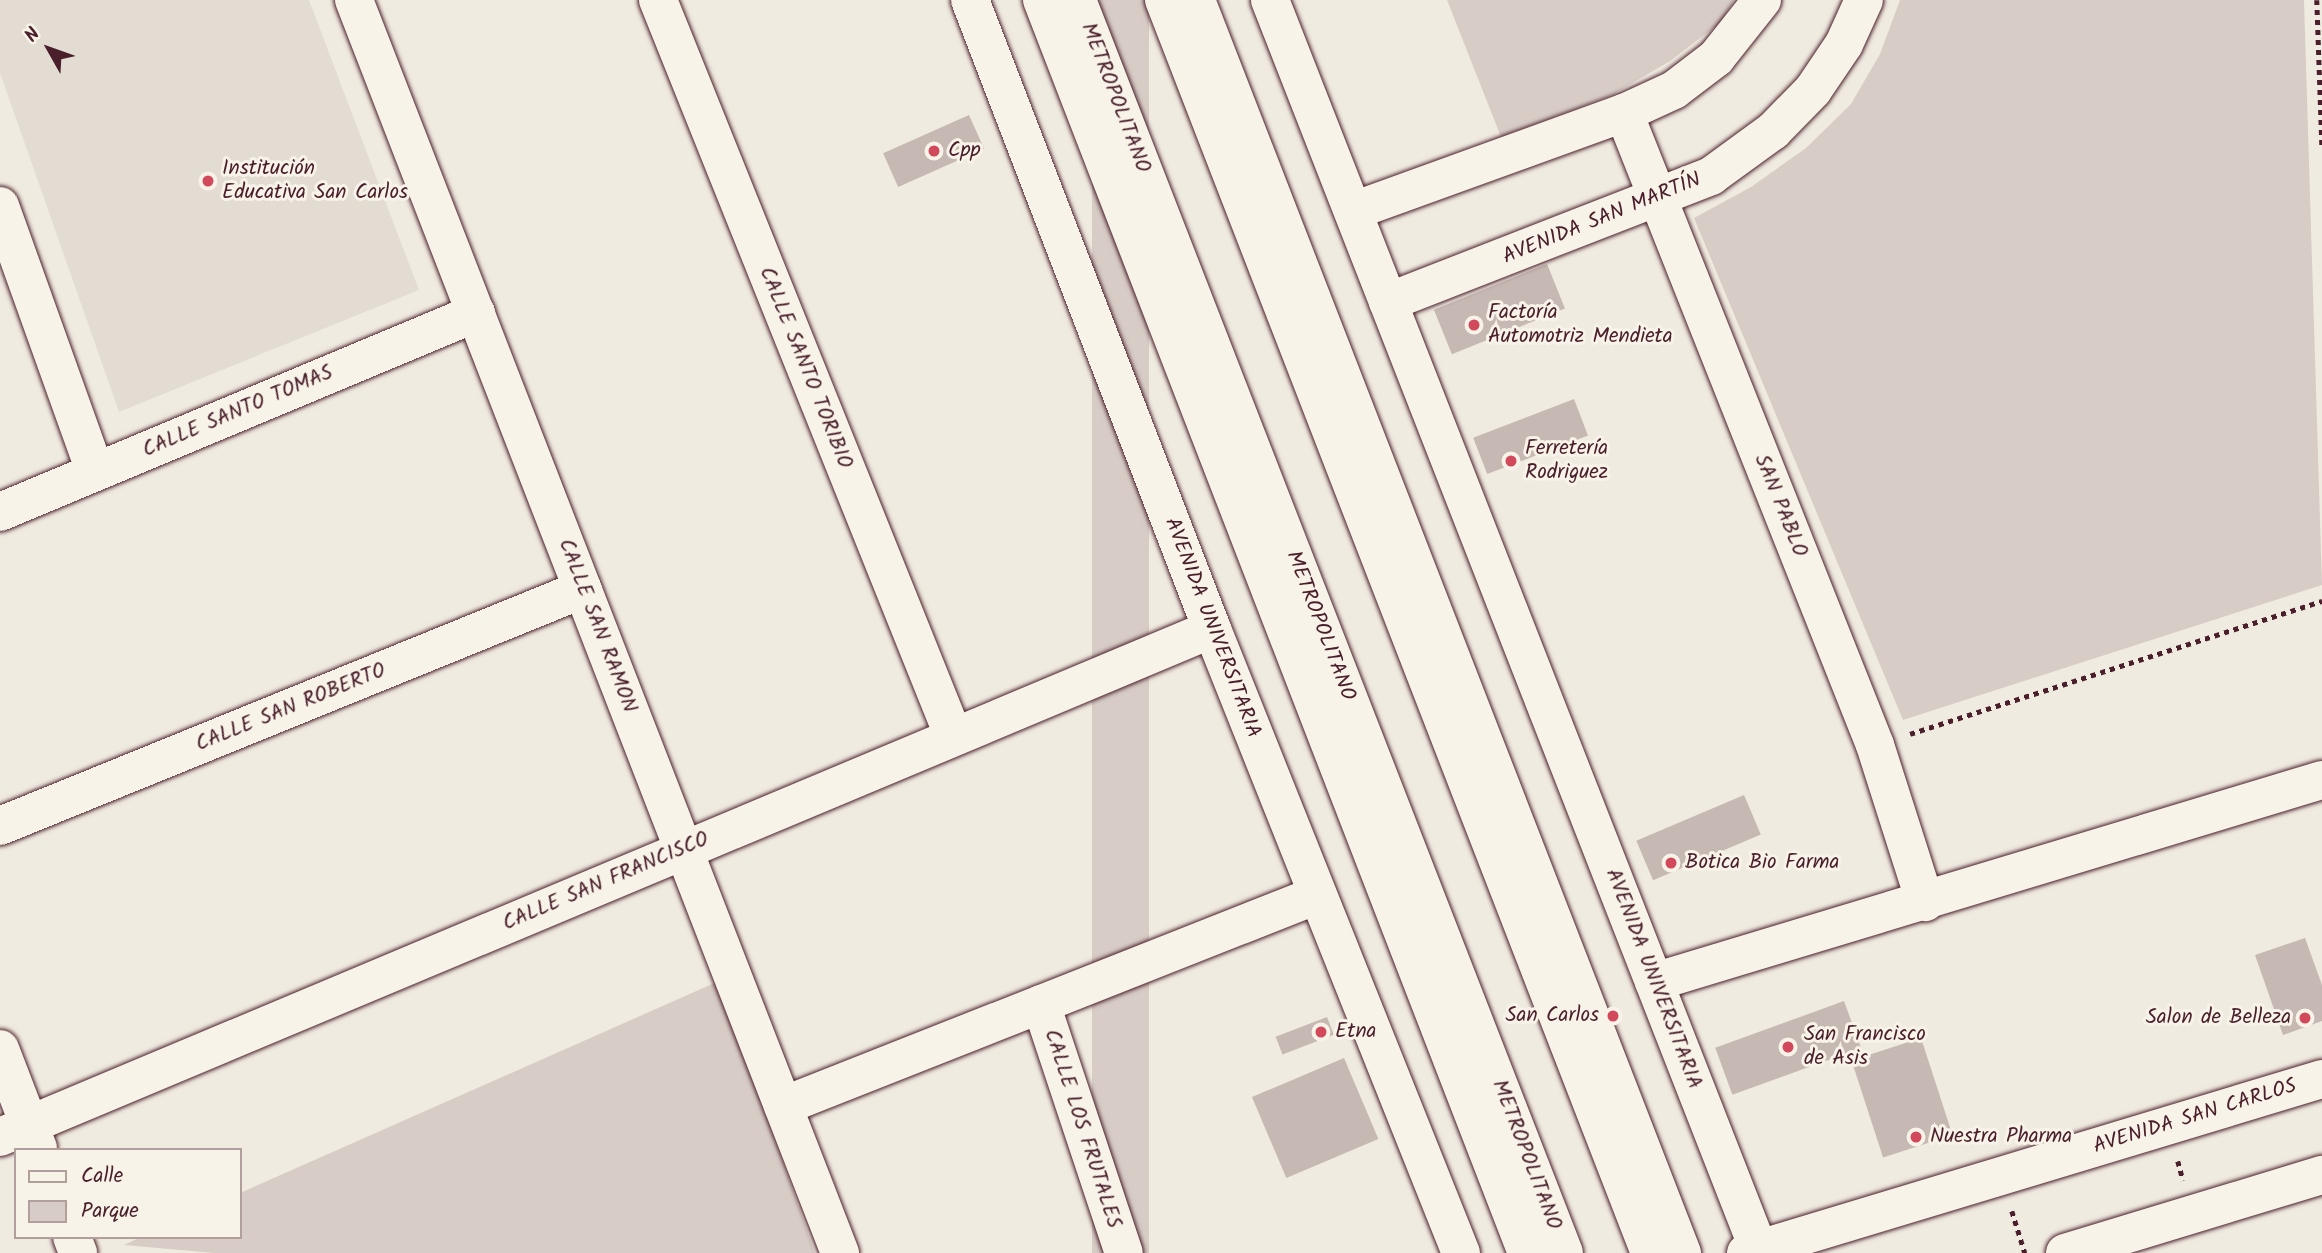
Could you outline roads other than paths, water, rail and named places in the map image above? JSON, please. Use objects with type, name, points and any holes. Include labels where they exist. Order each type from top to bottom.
[{"type":"street","name":"CALLE SAN RAMON","points":[[354,0],[840,1253]]},
{"type":"street","name":"CALLE SANTO TORIBIO","points":[[658,0],[953,735]]},
{"type":"street","name":"AVENIDA UNIVERSITARIA","points":[[970,0],[1212,629],[1461,1253]]},
{"type":"street","points":[[1042,0],[1527,1253]]},
{"type":"street","name":"METROPOLITANO","points":[[1077,0],[1564,1253]]},
{"type":"street","points":[[1164,0],[1650,1253]]},
{"type":"street","points":[[1196,0],[1682,1253]]},
{"type":"street","name":"AVENIDA UNIVERSITARIA","points":[[1270,0],[1654,982],[1755,1252]]},
{"type":"street","points":[[1353,211],[1624,113],[1674,90],[1716,58],[1762,0]]},
{"type":"street","name":"AVENIDA SAN MARTÍN","points":[[1388,302],[1658,199],[1711,176],[1773,131],[1813,90],[1844,44],[1864,0]]},
{"type":"street","name":"SAN PABLO","points":[[1624,113],[1875,745],[1925,902]]},
{"type":"street","points":[[1,213],[95,471]]},
{"type":"street","name":"CALLE SANTO TOMAS","points":[[0,512],[476,313]]},
{"type":"street","name":"CALLE SAN ROBERTO","points":[[0,827],[583,589]]},
{"type":"street","name":"CALLE SAN FRANCISCO","points":[[23,1137],[684,849],[1212,629]]},
{"type":"street","points":[[1654,982],[2322,780]]},
{"type":"street","points":[[783,1106],[1317,895]]},
{"type":"street","name":"CALLE LOS FRUTALES","points":[[1041,1004],[1124,1253]]},
{"type":"street","points":[[0,1049],[23,1137]]},
{"type":"street","name":"AVENIDA SAN CARLOS","points":[[1755,1252],[2322,1079]]},
{"type":"street","points":[[2065,1253],[2322,1175]]},
{"type":"place","name":"Cpp","points":[[934,151]]},
{"type":"place","name":"Institución Educativa San Carlos","points":[[208,181]]},
{"type":"place","name":"Factoría Automotriz Mendieta","points":[[1474,325]]},
{"type":"place","name":"Ferretería Rodriguez","points":[[1511,461]]},
{"type":"place","name":"Botica Bio Farma","points":[[1671,863]]},
{"type":"place","name":"San Carlos","points":[[1613,1016]]},
{"type":"place","name":"Salon de Belleza","points":[[2305,1018]]},
{"type":"place","name":"Etna","points":[[1321,1032]]},
{"type":"place","name":"San Francisco de Asis","points":[[1788,1047]]},
{"type":"place","name":"Nuestra Pharma","points":[[1916,1137]]}]
